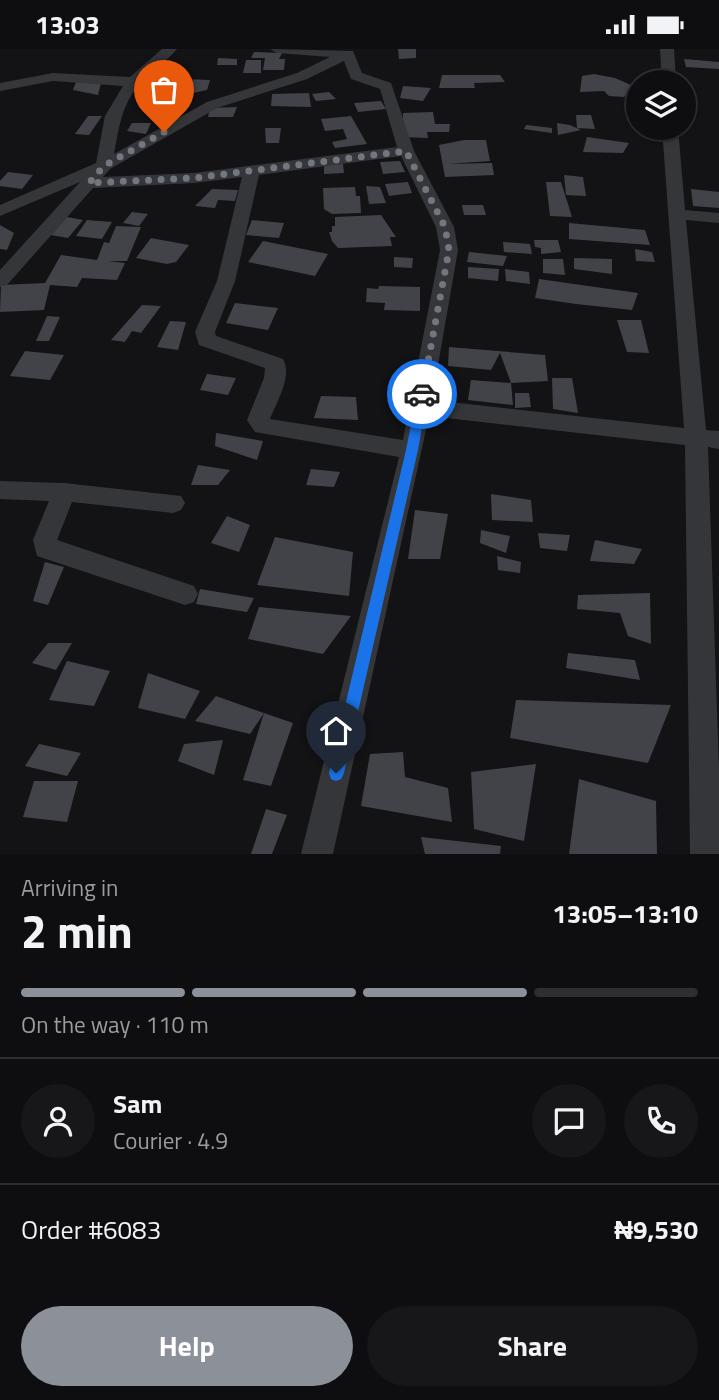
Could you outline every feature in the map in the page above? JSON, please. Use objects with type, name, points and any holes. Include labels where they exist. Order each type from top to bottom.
[{"type":"street","points":[[0,281],[104,166],[113,116],[134,82],[170,49]]},
{"type":"street","points":[[277,49],[353,51]]},
{"type":"street","points":[[667,49],[668,70]]},
{"type":"street","points":[[317,854],[412,450],[449,250],[445,227],[406,151],[386,86],[356,76],[353,51]]},
{"type":"street","points":[[0,211],[104,166],[212,105],[302,76],[353,51]]},
{"type":"street","points":[[0,87],[53,77],[134,82]]},
{"type":"street","points":[[671,140],[676,214],[708,439],[711,686],[706,854]]},
{"type":"street","points":[[89,183],[194,178],[406,151]]},
{"type":"street","points":[[252,170],[226,281],[205,332],[206,340],[276,364],[275,378],[258,420],[263,426],[412,450]]},
{"type":"street","points":[[676,214],[719,218]]},
{"type":"street","points":[[420,407],[708,439]]},
{"type":"street","points":[[0,490],[64,492],[173,503]]},
{"type":"street","points":[[64,492],[45,540],[46,549],[185,594]]},
{"type":"building","points":[[398,49],[416,49],[416,58],[399,59]]},
{"type":"building","points":[[254,52],[282,53],[279,59],[285,59],[284,70],[263,70],[265,58],[251,58]]},
{"type":"building","points":[[218,58],[237,59],[237,65],[217,65]]},
{"type":"building","points":[[684,59],[719,62],[719,69],[686,67]]},
{"type":"building","points":[[246,60],[261,60],[261,73],[243,73]]},
{"type":"building","points":[[594,74],[615,78],[626,83],[626,95],[624,97],[609,96],[604,91],[580,92],[582,76]]},
{"type":"building","points":[[442,75],[500,75],[505,82],[474,83],[475,88],[439,88]]},
{"type":"building","points":[[185,79],[210,80],[207,90],[193,93],[191,88],[182,103],[157,102],[171,86],[176,87]]},
{"type":"building","points":[[76,82],[101,83],[98,95],[73,90]]},
{"type":"building","points":[[403,86],[431,88],[423,101],[400,98]]},
{"type":"building","points":[[329,92],[336,99],[316,101],[312,94]]},
{"type":"building","points":[[309,93],[311,107],[271,106],[272,94]]},
{"type":"building","points":[[381,101],[386,109],[358,112],[354,103]]},
{"type":"building","points":[[237,107],[233,117],[208,117],[210,108]]},
{"type":"building","points":[[433,112],[435,124],[450,124],[449,132],[427,132],[428,138],[402,137],[403,113]]},
{"type":"building","points":[[576,115],[591,115],[595,129],[577,128]]},
{"type":"building","points":[[88,116],[102,116],[89,135],[75,134]]},
{"type":"building","points":[[351,116],[367,144],[335,148],[332,142],[347,139],[343,129],[325,131],[321,119]]},
{"type":"building","points":[[132,123],[151,123],[146,134],[127,131]]},
{"type":"building","points":[[557,123],[570,125],[581,130],[558,135]]},
{"type":"building","points":[[526,125],[552,128],[552,133],[524,129]]},
{"type":"building","points":[[265,128],[281,128],[279,143],[266,143]]},
{"type":"building","points":[[587,137],[629,143],[623,153],[583,152]]},
{"type":"building","points":[[464,140],[486,140],[490,161],[447,164],[492,163],[494,175],[445,177],[439,145]]},
{"type":"building","points":[[400,161],[405,172],[383,174],[380,162]]},
{"type":"building","points":[[343,164],[344,173],[324,174],[324,165]]},
{"type":"building","points":[[8,172],[33,175],[22,189],[0,186],[0,181]]},
{"type":"building","points":[[564,175],[583,177],[586,196],[566,195]]},
{"type":"building","points":[[408,182],[412,193],[389,196],[385,184]]},
{"type":"building","points":[[546,182],[561,182],[572,217],[550,216]]},
{"type":"building","points":[[366,186],[380,187],[386,203],[369,204]]},
{"type":"building","points":[[355,187],[356,196],[360,196],[361,213],[332,214],[324,209],[323,188]]},
{"type":"building","points":[[212,189],[238,190],[235,201],[218,200],[215,208],[195,206]]},
{"type":"building","points":[[691,189],[719,192],[719,208],[693,206]]},
{"type":"building","points":[[462,205],[483,205],[486,215],[464,215]]},
{"type":"building","points":[[132,212],[148,214],[139,226],[123,223]]},
{"type":"building","points":[[381,215],[396,237],[390,237],[392,246],[338,248],[332,241],[329,232],[332,232],[332,226],[335,226],[335,217]]},
{"type":"building","points":[[67,217],[83,220],[68,238],[51,235]]},
{"type":"building","points":[[87,220],[112,222],[102,239],[76,236]]},
{"type":"building","points":[[252,220],[284,223],[279,238],[246,235]]},
{"type":"building","points":[[569,223],[645,230],[650,245],[569,239]]},
{"type":"building","points":[[0,225],[14,233],[7,250],[0,249]]},
{"type":"building","points":[[116,226],[141,227],[127,261],[108,261],[125,263],[117,280],[82,278],[77,287],[50,285],[44,310],[0,312],[1,285],[45,283],[61,255],[97,260],[104,242],[109,243]]},
{"type":"building","points":[[151,238],[189,245],[176,262],[167,264],[136,258]]},
{"type":"building","points":[[534,240],[558,240],[561,252],[541,254],[541,248],[535,247]]},
{"type":"building","points":[[263,241],[328,254],[315,276],[248,262]]},
{"type":"building","points":[[503,242],[530,244],[532,254],[504,252]]},
{"type":"building","points":[[635,249],[652,252],[655,262],[636,261]]},
{"type":"building","points":[[469,252],[507,256],[503,266],[467,262]]},
{"type":"building","points":[[394,257],[413,258],[412,268],[394,267]]},
{"type":"building","points":[[574,258],[612,259],[612,274],[574,269]]},
{"type":"building","points":[[543,259],[563,259],[565,275],[543,273]]},
{"type":"building","points":[[468,267],[499,269],[498,281],[468,278]]},
{"type":"building","points":[[505,269],[529,272],[530,284],[506,281]]},
{"type":"building","points":[[539,279],[638,293],[632,310],[576,304],[535,298]]},
{"type":"building","points":[[379,286],[420,287],[420,311],[384,310],[385,303],[366,302],[367,288],[378,289]]},
{"type":"building","points":[[235,303],[278,308],[268,330],[226,323]]},
{"type":"building","points":[[142,305],[161,306],[141,333],[132,331],[125,342],[111,340]]},
{"type":"building","points":[[47,316],[60,317],[49,341],[36,341]]},
{"type":"building","points":[[617,320],[641,320],[649,353],[627,352]]},
{"type":"building","points":[[170,321],[186,322],[178,350],[157,347]]},
{"type":"building","points":[[449,347],[545,355],[548,381],[511,383],[500,353],[491,370],[448,366]]},
{"type":"building","points":[[25,351],[64,355],[50,380],[10,376]]},
{"type":"building","points":[[207,374],[236,378],[228,395],[200,390]]},
{"type":"building","points":[[552,378],[572,378],[578,413],[553,409]]},
{"type":"building","points":[[471,380],[511,383],[513,405],[468,400]]},
{"type":"building","points":[[515,393],[529,393],[531,407],[515,408]]},
{"type":"building","points":[[321,396],[356,397],[358,420],[314,418]]},
{"type":"building","points":[[216,433],[263,441],[257,460],[215,446]]},
{"type":"building","points":[[198,465],[230,470],[218,485],[191,485]]},
{"type":"building","points":[[311,469],[340,472],[334,487],[306,485]]},
{"type":"building","points":[[491,494],[531,500],[533,522],[492,520]]},
{"type":"building","points":[[415,510],[448,514],[440,559],[408,559]]},
{"type":"building","points":[[227,516],[250,525],[239,552],[211,543]]},
{"type":"building","points":[[481,530],[510,536],[506,553],[480,543]]},
{"type":"building","points":[[538,533],[570,535],[567,551],[540,548]]},
{"type":"building","points":[[275,537],[353,552],[349,596],[257,585]]},
{"type":"building","points":[[595,540],[642,549],[634,564],[590,561]]},
{"type":"building","points":[[497,556],[521,562],[520,573],[498,570]]},
{"type":"building","points":[[45,562],[64,567],[48,605],[33,601]]},
{"type":"building","points":[[200,589],[254,598],[247,612],[196,604]]},
{"type":"building","points":[[650,593],[651,644],[628,636],[620,613],[577,609],[578,595]]},
{"type":"building","points":[[259,607],[351,616],[323,654],[248,639]]},
{"type":"building","points":[[48,643],[72,643],[56,670],[32,663]]},
{"type":"building","points":[[568,653],[635,660],[640,680],[566,668]]},
{"type":"building","points":[[67,661],[110,671],[94,706],[49,700]]},
{"type":"building","points":[[148,673],[200,691],[185,719],[138,708]]},
{"type":"building","points":[[216,696],[264,713],[250,734],[195,721]]},
{"type":"building","points":[[516,700],[671,705],[648,763],[510,738]]},
{"type":"building","points":[[264,713],[293,723],[271,786],[243,780]]},
{"type":"building","points":[[223,740],[214,775],[178,761],[184,744]]},
{"type":"building","points":[[39,744],[81,753],[67,776],[25,766]]},
{"type":"building","points":[[403,752],[405,777],[448,788],[452,822],[361,806],[370,754]]},
{"type":"building","points":[[536,764],[524,841],[474,829],[471,772]]},
{"type":"building","points":[[579,779],[656,801],[657,854],[569,854]]},
{"type":"building","points":[[34,781],[78,781],[67,822],[23,817]]},
{"type":"building","points":[[266,809],[287,815],[272,854],[251,854]]},
{"type":"building","points":[[421,837],[501,846],[500,854],[425,854]]},
{"type":"way so far","points":[[164,132],[104,166],[89,183],[194,178],[406,151],[449,240],[422,394]]},
{"type":"route","points":[[336,773],[412,450],[422,394]]}]
